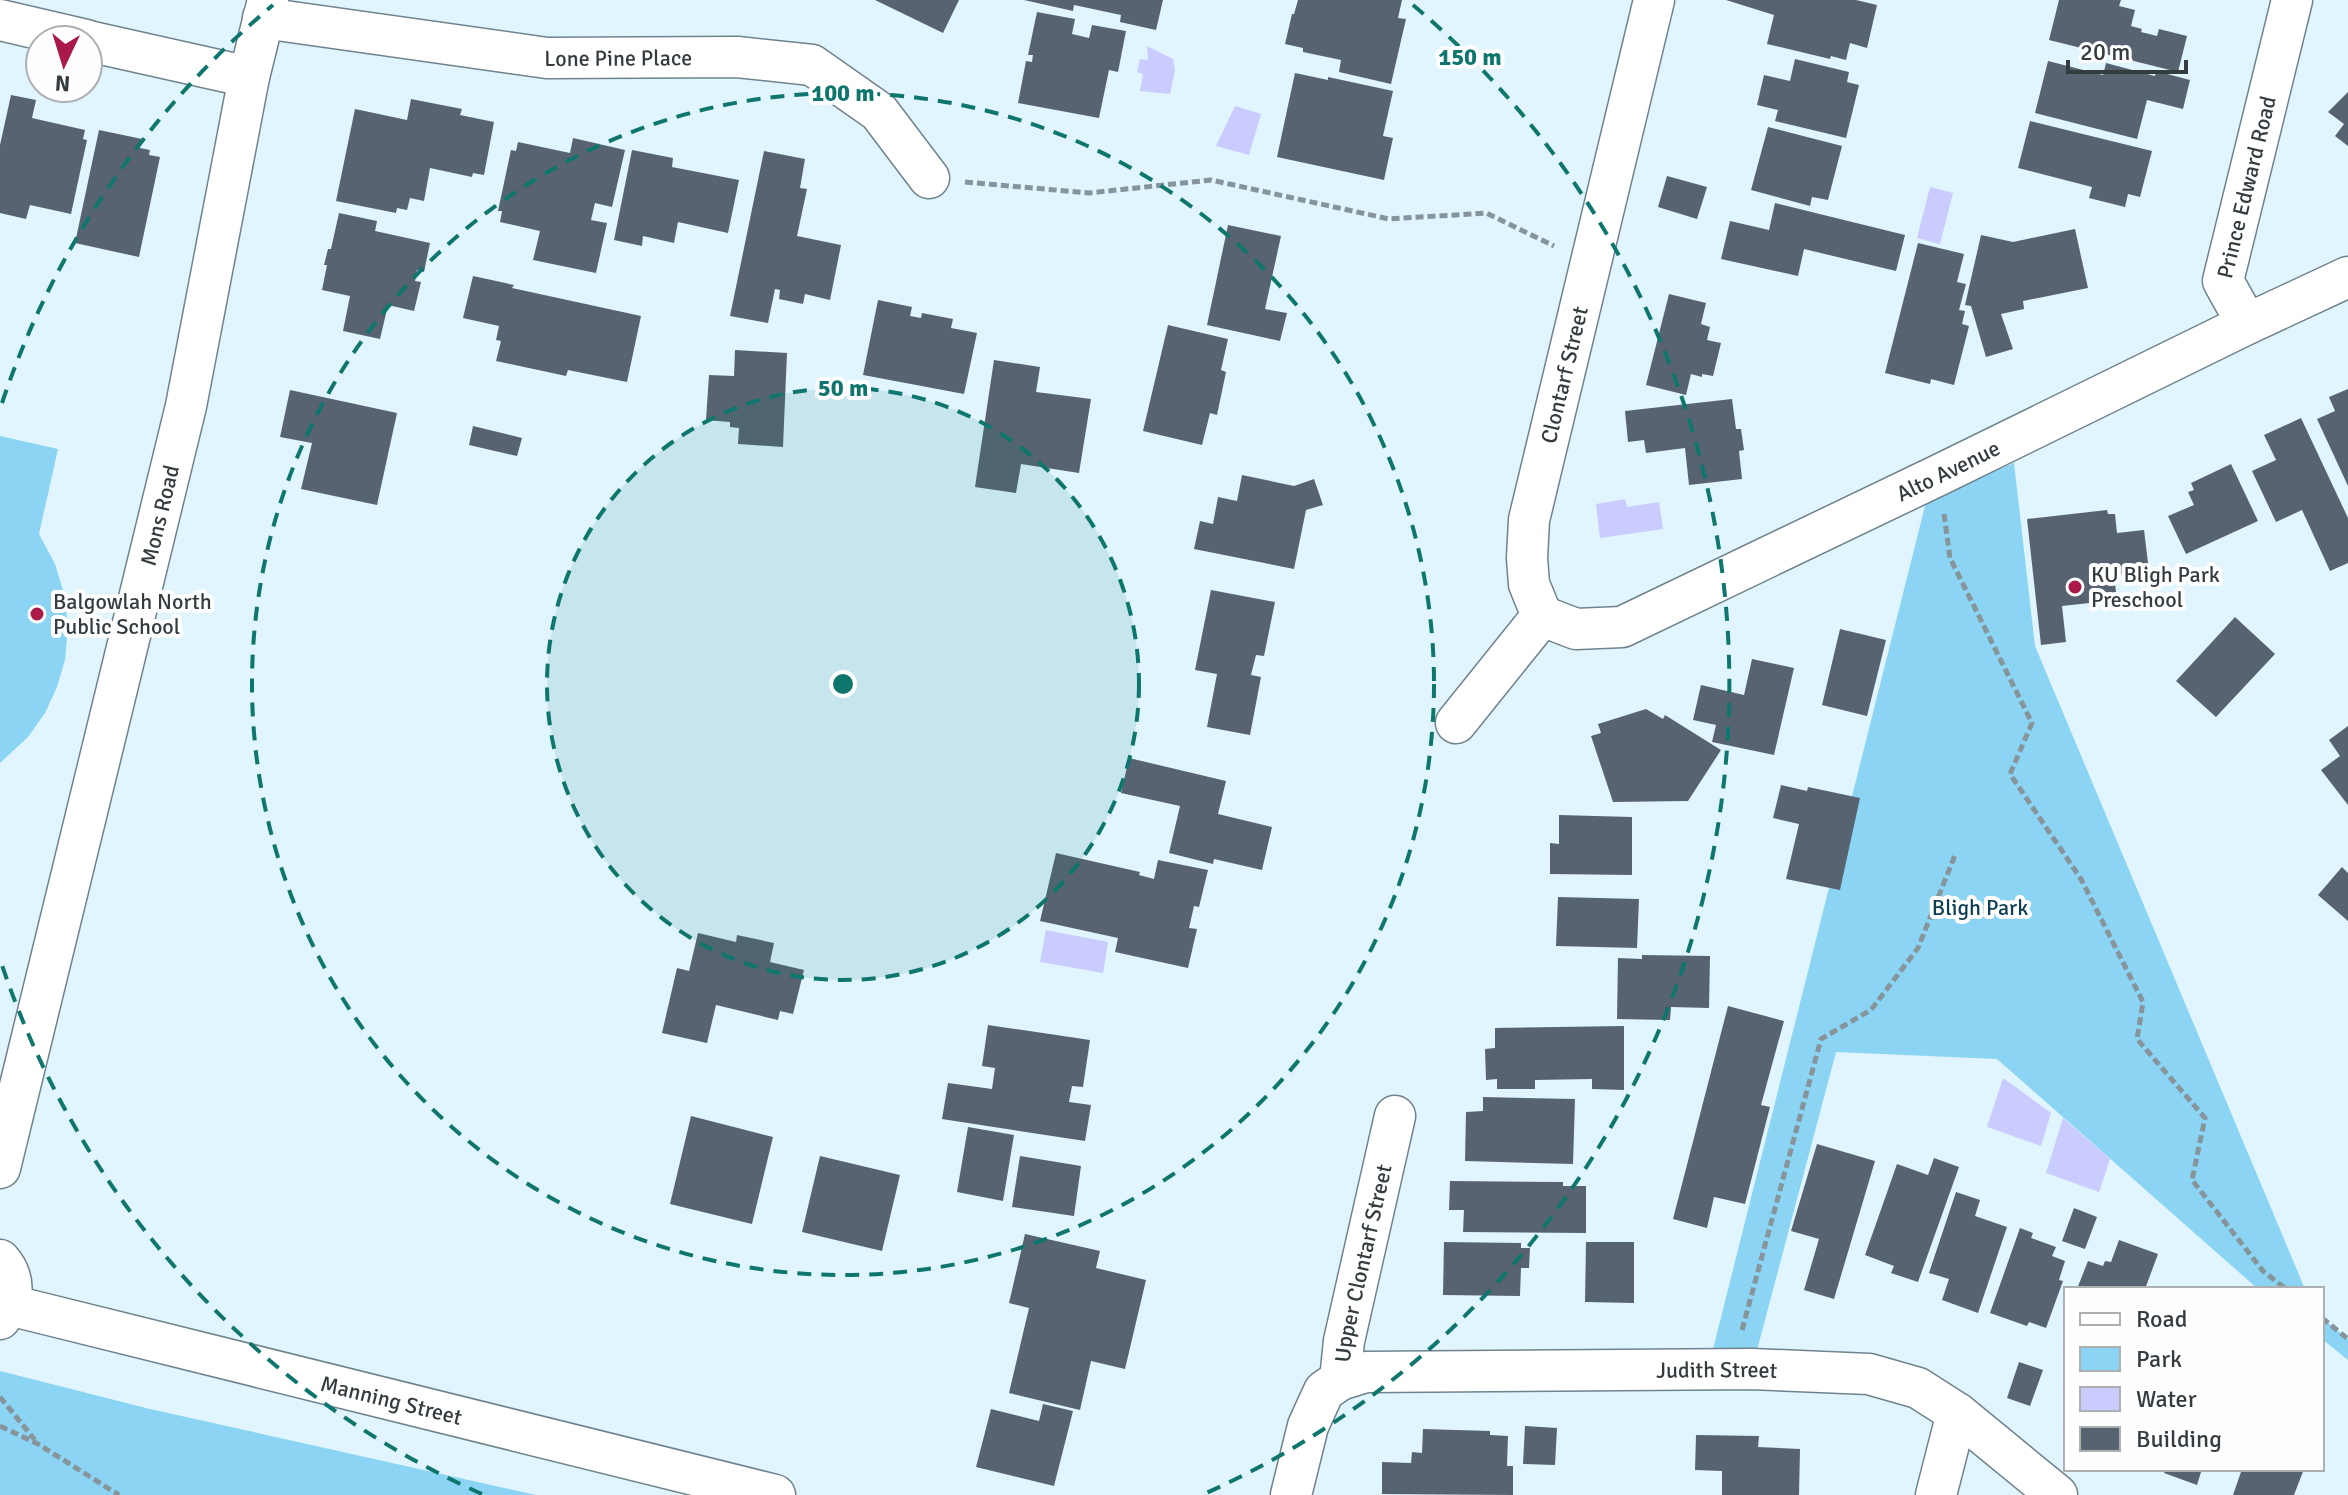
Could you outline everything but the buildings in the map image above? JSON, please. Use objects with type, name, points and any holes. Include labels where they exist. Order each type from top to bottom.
[{"type":"street","name":"Clontarf Street","points":[[1542,616],[1529,584],[1529,520],[1654,0]]},
{"type":"street","name":"Prince Edward Road","points":[[2247,324],[2223,281],[2292,0]]},
{"type":"street","name":"Mons Road","points":[[0,1168],[186,406],[249,77],[266,9]]},
{"type":"street","name":"Lone Pine Place","points":[[266,9],[547,58],[737,57],[812,65],[879,112],[929,178]]},
{"type":"street","points":[[0,20],[24,26]]},
{"type":"street","points":[[104,44],[249,77]]},
{"type":"street","name":"Alto Avenue","points":[[1542,616],[1576,629],[1622,627],[2348,277]]},
{"type":"street","points":[[1456,723],[1542,616]]},
{"type":"street","name":"Upper Clontarf Street","points":[[1291,1495],[1308,1426],[1324,1391],[1340,1380],[1344,1341],[1395,1116]]},
{"type":"street","points":[[0,1260],[10,1277],[12,1291],[5,1312]]},
{"type":"street","name":"Manning Street","points":[[5,1312],[775,1495]]},
{"type":"street","name":"Judith Street","points":[[1340,1380],[1366,1372],[1731,1369],[1869,1374],[1918,1388],[1957,1413],[2057,1495]]},
{"type":"street","points":[[1936,1495],[1957,1413]]},
{"type":"path","points":[[929,178],[1089,193],[1211,180],[1389,219],[1486,213],[1591,263]]},
{"type":"path","points":[[1943,506],[1950,558],[2032,723],[2010,774],[2081,879],[2143,1002],[2137,1039],[2205,1118],[2192,1180],[2263,1271],[2283,1287]]},
{"type":"path","points":[[1731,1369],[1821,1039],[1871,1010],[1918,948],[1955,855]]},
{"type":"path","points":[[2324,1320],[2348,1339]]},
{"type":"path","points":[[0,1397],[38,1444]]},
{"type":"path","points":[[0,1426],[38,1444],[119,1495]]},
{"type":"green space","points":[[0,436],[58,449],[39,534],[55,564],[64,594],[68,627],[65,660],[45,713],[28,737],[0,763]]},
{"type":"green space","name":"Bligh Park","points":[[2014,463],[2035,646],[2304,1287],[2256,1287],[1997,1059],[1836,1052],[1752,1369],[1708,1369],[1926,502]]},
{"type":"green space","points":[[2324,1320],[2348,1339],[2348,1360],[2324,1341]]},
{"type":"green space","points":[[0,1371],[150,1409],[536,1495],[0,1495]]},
{"type":"water","points":[[1147,46],[1173,59],[1175,70],[1170,94],[1140,91],[1143,74],[1137,72],[1140,59],[1148,60]]},
{"type":"water","points":[[1235,106],[1261,114],[1249,155],[1216,146]]},
{"type":"water","points":[[1930,187],[1953,193],[1940,244],[1917,238]]},
{"type":"water","points":[[1625,499],[1627,507],[1659,502],[1663,529],[1600,538],[1596,504]]},
{"type":"water","points":[[1046,930],[1108,942],[1103,973],[1040,962]]},
{"type":"water","points":[[2003,1078],[2051,1113],[2041,1146],[1987,1127]]},
{"type":"water","points":[[2063,1118],[2110,1159],[2099,1192],[2046,1173]]},
{"type":"place","name":"KU Bligh Park Preschool","points":[[2075,587]]},
{"type":"place","name":"Balgowlah North Public School","points":[[37,614]]}]
